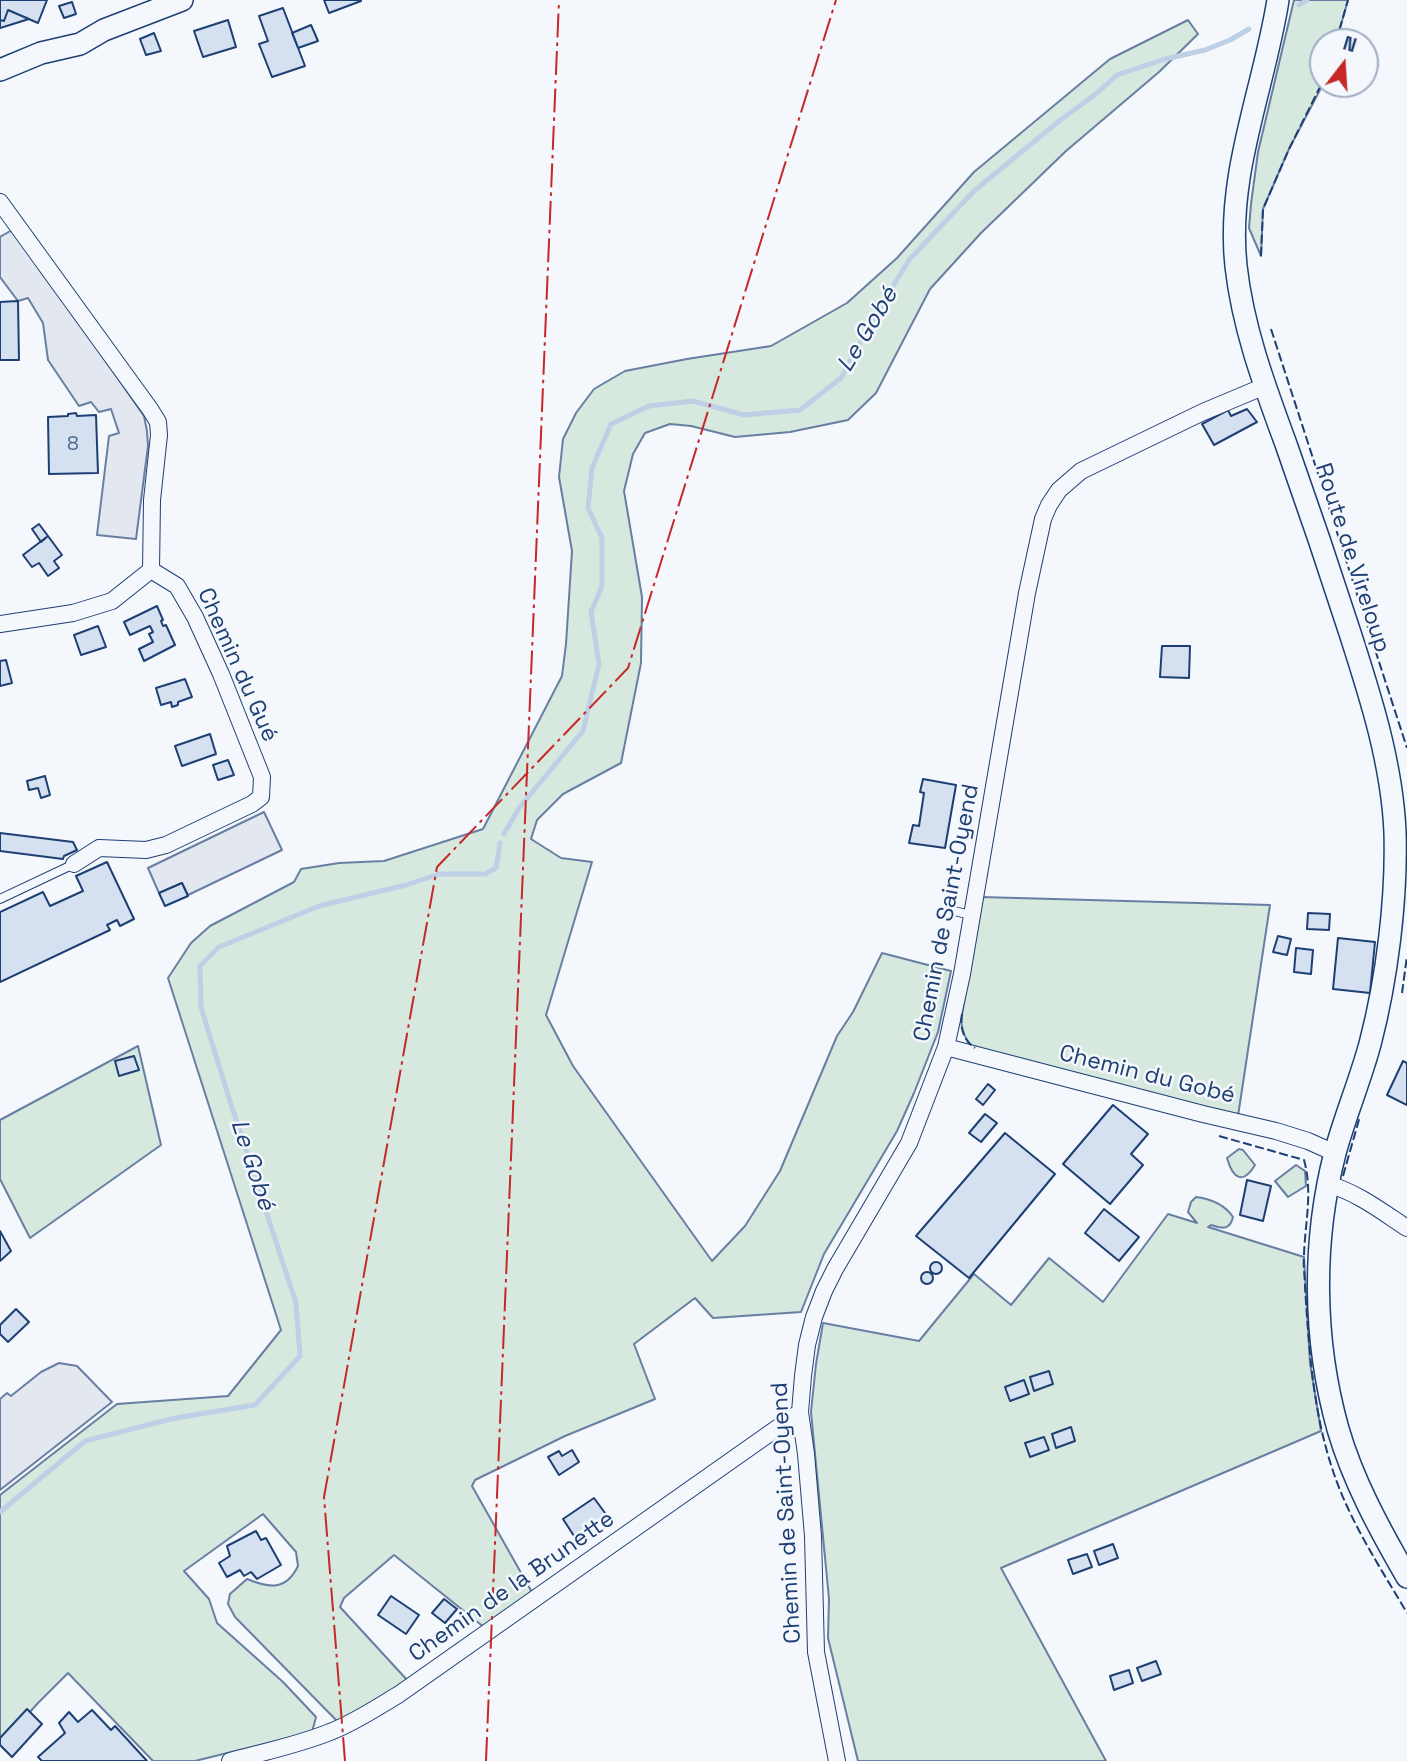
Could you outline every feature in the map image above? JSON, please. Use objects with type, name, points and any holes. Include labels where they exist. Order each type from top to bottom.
[{"type":"main road","points":[[0,69],[41,53],[80,44],[104,30],[183,0]]},
{"type":"main road","name":"Route de Vireloup","points":[[1278,0],[1242,155],[1234,219],[1241,303],[1255,359],[1317,530],[1383,744],[1392,798],[1395,861],[1387,952],[1369,1046],[1335,1153],[1328,1184],[1320,1241],[1321,1335],[1338,1428],[1363,1495],[1407,1577]]},
{"type":"street","points":[[0,202],[150,409],[158,422],[159,435],[152,500],[151,570],[112,601],[73,613],[0,624]]},
{"type":"street","name":"Chemin de Saint-Oyend","points":[[837,1761],[816,1652],[813,1536],[800,1412],[807,1345],[824,1291],[909,1143],[946,1047],[960,987],[1027,593],[1043,519],[1059,490],[1081,471],[1203,412],[1265,386]]},
{"type":"street","name":"Chemin du Gué","points":[[74,864],[99,848],[146,850],[166,845],[252,804],[261,797],[262,777],[221,674],[195,618],[177,586],[151,570]]},
{"type":"street","name":"Chemin du Gobé","points":[[946,1047],[1276,1131],[1335,1153]]},
{"type":"street","points":[[1328,1184],[1360,1197],[1407,1228]]},
{"type":"street","name":"Chemin de la Brunette","points":[[230,1761],[332,1731],[377,1707],[800,1412]]},
{"type":"lane","points":[[0,899],[74,864]]},
{"type":"lane","points":[[954,911],[971,915]]},
{"type":"shaded area","points":[[1294,0],[1348,0],[1340,28],[1309,28],[1309,98],[1316,98],[1289,149],[1263,209],[1261,256],[1249,228],[1258,152]]},
{"type":"shaded area","points":[[1188,20],[1198,34],[1159,72],[1066,151],[981,233],[930,289],[876,393],[848,420],[790,432],[735,437],[691,426],[670,424],[645,433],[633,454],[624,491],[642,597],[641,663],[621,763],[563,794],[537,820],[531,839],[561,858],[592,862],[546,1015],[573,1066],[712,1261],[745,1226],[780,1171],[837,1036],[853,1012],[882,953],[951,971],[938,1032],[914,1093],[897,1131],[824,1254],[801,1312],[713,1318],[695,1298],[634,1344],[655,1399],[565,1436],[475,1480],[472,1486],[533,1594],[485,1628],[394,1555],[344,1598],[340,1607],[408,1681],[338,1722],[235,1617],[228,1604],[230,1594],[247,1579],[276,1585],[288,1580],[298,1566],[296,1552],[263,1514],[184,1571],[209,1599],[217,1623],[283,1682],[316,1717],[312,1732],[195,1761],[153,1761],[68,1673],[0,1745],[0,1495],[117,1404],[228,1396],[281,1330],[168,978],[191,943],[210,926],[294,882],[301,869],[339,863],[384,861],[483,829],[562,676],[572,551],[559,477],[563,439],[576,413],[594,389],[625,371],[771,346],[847,303],[897,258],[974,172],[1110,59]]},
{"type":"shaded area","points":[[14,229],[144,416],[148,446],[136,539],[97,535],[109,436],[119,433],[111,409],[99,412],[91,402],[79,406],[48,360],[43,323],[28,298],[18,301],[0,277],[0,237]]},
{"type":"shaded area","points":[[264,812],[282,850],[188,895],[182,883],[159,893],[148,868]]},
{"type":"shaded area","points":[[981,897],[1270,905],[1238,1116],[972,1047],[964,1035],[961,1021]]},
{"type":"shaded area","points":[[138,1046],[161,1145],[30,1238],[0,1179],[0,1120]]},
{"type":"shaded area","points":[[1239,1149],[1243,1150],[1255,1165],[1242,1177],[1235,1175],[1227,1158]]},
{"type":"shaded area","points":[[1296,1165],[1305,1171],[1306,1186],[1288,1197],[1275,1181]]},
{"type":"shaded area","points":[[1196,1197],[1217,1203],[1233,1217],[1225,1227],[1208,1227],[1304,1257],[1310,1363],[1321,1431],[1001,1568],[1106,1761],[858,1761],[828,1638],[829,1599],[811,1412],[823,1323],[919,1341],[974,1274],[1011,1305],[1049,1258],[1103,1302],[1168,1214],[1197,1223],[1188,1212]]},
{"type":"shaded area","points":[[59,1363],[77,1366],[112,1402],[0,1490],[0,1399],[7,1393],[11,1396],[41,1372]]},
{"type":"building","points":[[0,0],[47,0],[38,23],[8,10],[4,21],[0,20]]},
{"type":"building","points":[[324,0],[361,0],[361,1],[329,13]]},
{"type":"building","points":[[72,2],[76,14],[64,18],[59,6]]},
{"type":"building","points":[[283,8],[305,66],[272,77],[259,44],[268,41],[259,16]]},
{"type":"building","points":[[8,10],[29,19],[0,28],[0,20],[4,21]]},
{"type":"building","points":[[228,20],[236,47],[203,57],[194,31]]},
{"type":"building","points":[[311,25],[318,41],[298,48],[292,33]]},
{"type":"building","points":[[154,33],[161,51],[146,55],[140,39]]},
{"type":"building","points":[[18,301],[19,360],[0,360],[0,302]]},
{"type":"building","points":[[1247,409],[1257,422],[1214,445],[1202,424],[1228,410],[1231,416]]},
{"type":"building","points":[[76,413],[77,416],[96,415],[98,473],[49,474],[48,417]]},
{"type":"building","points":[[39,524],[48,536],[41,542],[32,529]]},
{"type":"building","points":[[48,536],[62,555],[54,561],[59,568],[48,576],[39,563],[32,567],[23,555]]},
{"type":"building","points":[[157,606],[163,626],[166,625],[175,645],[144,661],[139,649],[153,642],[149,634],[153,632],[150,626],[130,635],[124,622]]},
{"type":"building","points":[[98,626],[106,647],[81,655],[74,635]]},
{"type":"building","points":[[1162,646],[1190,646],[1189,678],[1160,677]]},
{"type":"building","points":[[6,660],[12,683],[0,686],[0,661]]},
{"type":"building","points":[[185,679],[192,697],[172,707],[171,702],[161,705],[156,688]]},
{"type":"building","points":[[210,734],[216,754],[182,766],[175,746]]},
{"type":"building","points":[[228,760],[234,775],[218,780],[213,765]]},
{"type":"building","points":[[45,776],[50,795],[41,798],[38,788],[29,790],[27,781]]},
{"type":"building","points":[[923,779],[956,785],[945,848],[909,843],[913,825],[919,826],[924,793],[920,792]]},
{"type":"building","points":[[0,833],[73,842],[77,850],[63,859],[0,851]]},
{"type":"building","points":[[107,862],[134,919],[120,926],[117,920],[107,925],[110,930],[0,982],[0,912],[43,892],[50,906],[83,891],[76,876]]},
{"type":"building","points":[[182,883],[188,896],[165,906],[159,893]]},
{"type":"building","points":[[1308,913],[1330,914],[1329,930],[1307,929]]},
{"type":"building","points":[[1278,936],[1291,939],[1287,955],[1273,952]]},
{"type":"building","points":[[1338,938],[1375,942],[1370,993],[1333,989]]},
{"type":"building","points":[[1296,948],[1313,950],[1311,974],[1294,972]]},
{"type":"building","points":[[134,1056],[139,1070],[119,1076],[115,1061]]},
{"type":"building","points":[[1403,1061],[1407,1063],[1407,1105],[1387,1095]]},
{"type":"building","points":[[988,1084],[995,1090],[983,1105],[976,1099]]},
{"type":"building","points":[[1113,1105],[1148,1134],[1131,1154],[1143,1165],[1110,1204],[1063,1164]]},
{"type":"building","points":[[985,1114],[997,1123],[981,1142],[969,1133]]},
{"type":"building","points":[[1005,1133],[1055,1174],[969,1278],[916,1236]]},
{"type":"building","points":[[1247,1180],[1271,1186],[1263,1221],[1240,1215]]},
{"type":"building","points":[[1104,1209],[1139,1237],[1119,1261],[1085,1233]]},
{"type":"building","points":[[0,1231],[11,1251],[0,1261]]},
{"type":"building","points":[[936,1262],[942,1268],[936,1274],[930,1268]]},
{"type":"building","points":[[927,1272],[933,1278],[927,1284],[921,1278]]},
{"type":"building","points":[[16,1309],[29,1322],[8,1342],[0,1334],[0,1325]]},
{"type":"building","points":[[1049,1371],[1053,1384],[1034,1391],[1030,1377]]},
{"type":"building","points":[[1024,1380],[1029,1394],[1010,1401],[1005,1387]]},
{"type":"building","points":[[1071,1427],[1075,1441],[1056,1448],[1052,1434]]},
{"type":"building","points":[[1044,1437],[1049,1450],[1030,1457],[1025,1443]]},
{"type":"building","points":[[572,1450],[579,1462],[559,1475],[548,1457],[559,1451],[562,1456]]},
{"type":"building","points":[[594,1498],[608,1517],[576,1539],[563,1519]]},
{"type":"building","points":[[256,1531],[261,1540],[266,1538],[281,1565],[257,1579],[251,1572],[244,1576],[240,1570],[227,1577],[219,1563],[230,1556],[227,1546]]},
{"type":"building","points":[[1113,1544],[1118,1558],[1099,1565],[1094,1551]]},
{"type":"building","points":[[1087,1554],[1092,1567],[1073,1574],[1068,1560]]},
{"type":"building","points":[[391,1596],[419,1615],[406,1634],[378,1615]]},
{"type":"building","points":[[444,1599],[457,1609],[445,1623],[432,1613]]},
{"type":"building","points":[[1156,1661],[1161,1674],[1142,1681],[1137,1668]]},
{"type":"building","points":[[1129,1670],[1133,1683],[1114,1690],[1110,1676]]},
{"type":"building","points":[[27,1709],[42,1724],[12,1757],[0,1745],[0,1738]]},
{"type":"building","points":[[92,1710],[111,1730],[115,1726],[147,1761],[42,1761],[38,1757],[65,1733],[59,1723],[69,1712],[78,1722]]},
{"type":"waterway","name":"Le Gobé","points":[[1299,5],[1307,0]]},
{"type":"waterway","name":"Le Gobé","points":[[504,834],[519,808],[583,731],[599,664],[591,612],[602,586],[602,538],[588,508],[592,468],[611,424],[649,406],[693,401],[744,415],[800,410],[841,378],[909,260],[974,191],[1117,75],[1165,59],[1205,50],[1249,29]]},
{"type":"waterway","name":"Le Gobé","points":[[0,1512],[85,1441],[175,1418],[255,1405],[300,1356],[296,1303],[201,1007],[200,966],[219,947],[319,906],[406,885],[439,874],[485,874],[496,868],[500,843]]},
{"type":"fence","points":[[1340,28],[1348,0]]},
{"type":"fence","points":[[1261,256],[1263,209],[1314,98]]},
{"type":"fence","points":[[1271,329],[1407,748]]},
{"type":"fence","points":[[1402,993],[1407,956]]},
{"type":"fence","points":[[962,1014],[963,1033],[975,1048]]},
{"type":"fence","points":[[1343,1176],[1360,1116]]},
{"type":"fence","points":[[1219,1136],[1304,1160],[1308,1196],[1304,1259],[1310,1357],[1326,1449],[1348,1508],[1407,1613]]},
{"type":"power","points":[[486,1761],[559,0]]},
{"type":"power","points":[[345,1761],[324,1497],[437,867],[628,668],[836,0]]}]
